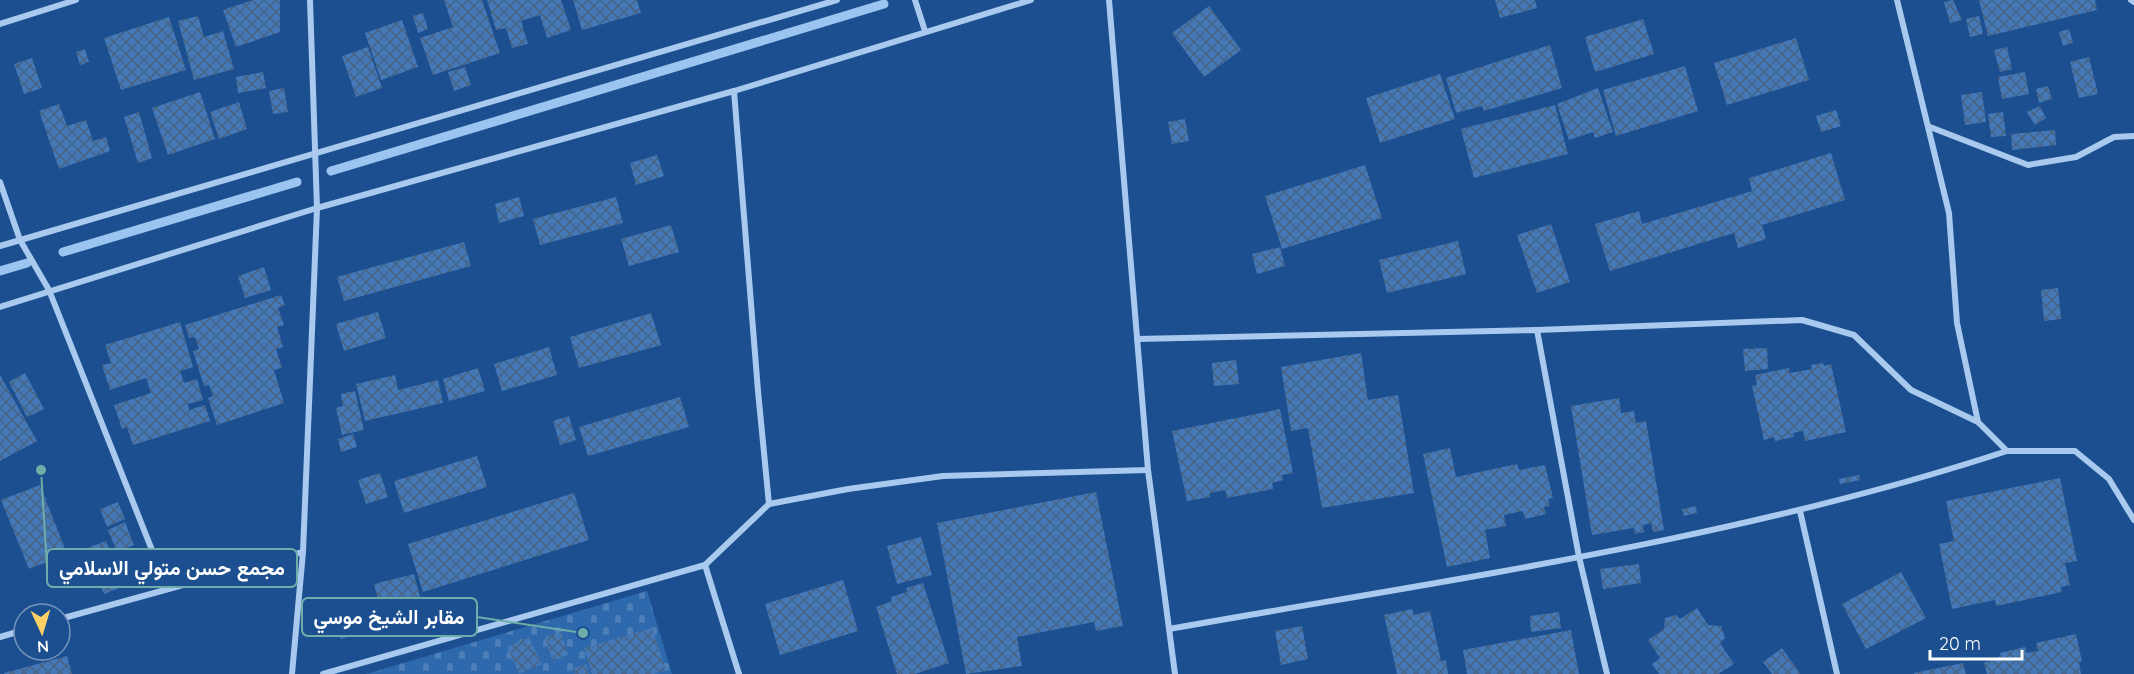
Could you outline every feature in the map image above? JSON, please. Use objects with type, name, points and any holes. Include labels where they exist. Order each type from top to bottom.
[{"type":"street","points":[[0,24],[76,0]]},
{"type":"street","points":[[292,674],[303,552],[317,208],[310,0]]},
{"type":"street","points":[[0,246],[837,0]]},
{"type":"street","points":[[915,0],[925,31]]},
{"type":"street","points":[[0,307],[317,208],[734,91],[1031,0]]},
{"type":"street","points":[[1109,0],[1148,470],[1175,674]]},
{"type":"street","points":[[1897,0],[1930,127],[1949,213],[1957,323],[1978,422]]},
{"type":"street","points":[[734,91],[769,504]]},
{"type":"street","points":[[1930,127],[2028,165],[2076,157],[2114,137],[2134,136]]},
{"type":"street","points":[[0,182],[20,240],[49,290],[167,588]]},
{"type":"street","points":[[1137,339],[1537,330],[1802,320],[1854,334],[1911,390],[1978,422],[2007,452]]},
{"type":"street","points":[[1537,330],[1579,557],[1606,674]]},
{"type":"street","points":[[1169,629],[1579,557],[1800,511],[1916,481],[2007,452],[2074,451],[2109,479],[2134,520]]},
{"type":"street","points":[[323,674],[705,565],[769,504],[943,476],[1148,470]]},
{"type":"street","points":[[1800,511],[1837,674]]},
{"type":"street","points":[[72,616],[303,552]]},
{"type":"street","points":[[705,565],[739,674]]},
{"type":"green space","points":[[647,591],[672,674],[366,674]]},
{"type":"building","points":[[253,0],[280,0],[280,32],[236,47],[223,10]]},
{"type":"building","points":[[444,0],[482,0],[500,53],[433,75],[420,38],[453,27]]},
{"type":"building","points":[[487,0],[561,0],[571,30],[547,38],[540,15],[521,21],[528,44],[512,48],[506,28],[496,30]]},
{"type":"building","points":[[573,0],[637,0],[641,13],[582,30]]},
{"type":"building","points":[[1495,0],[1535,0],[1537,8],[1500,18]]},
{"type":"building","points":[[1953,0],[1962,20],[1950,23],[1944,2]]},
{"type":"building","points":[[1979,0],[2095,0],[2097,10],[1988,36]]},
{"type":"building","points":[[1209,6],[1241,50],[1204,77],[1172,33]]},
{"type":"building","points":[[423,13],[428,29],[418,33],[413,16]]},
{"type":"building","points":[[198,16],[204,37],[223,31],[234,69],[194,80],[178,21]]},
{"type":"building","points":[[1979,16],[1983,34],[1970,37],[1966,19]]},
{"type":"building","points":[[169,17],[186,70],[121,90],[104,38]]},
{"type":"building","points":[[1643,19],[1654,54],[1595,72],[1585,37]]},
{"type":"building","points":[[402,20],[418,67],[381,80],[365,33]]},
{"type":"building","points":[[2069,29],[2073,43],[2063,46],[2059,32]]},
{"type":"building","points":[[1796,38],[1809,80],[1727,105],[1714,63]]},
{"type":"building","points":[[1550,45],[1562,88],[1484,111],[1482,106],[1456,113],[1446,78]]},
{"type":"building","points":[[368,47],[382,88],[356,97],[342,56]]},
{"type":"building","points":[[2007,47],[2012,69],[2000,72],[1994,50]]},
{"type":"building","points":[[85,49],[89,62],[80,65],[76,52]]},
{"type":"building","points":[[2089,57],[2098,94],[2079,98],[2070,62]]},
{"type":"building","points":[[32,58],[42,88],[24,94],[14,64]]},
{"type":"building","points":[[1685,66],[1698,111],[1616,136],[1603,90]]},
{"type":"building","points":[[465,67],[471,85],[454,91],[448,72]]},
{"type":"building","points":[[263,72],[266,88],[238,93],[236,77]]},
{"type":"building","points":[[2025,72],[2029,94],[2002,99],[1998,77]]},
{"type":"building","points":[[1440,74],[1455,119],[1380,143],[1366,98]]},
{"type":"building","points":[[2048,86],[2052,99],[2039,103],[2036,89]]},
{"type":"building","points":[[284,88],[288,112],[273,114],[269,91]]},
{"type":"building","points":[[1598,88],[1613,132],[1595,138],[1593,132],[1569,140],[1557,104]]},
{"type":"building","points":[[200,92],[215,139],[168,155],[152,108]]},
{"type":"building","points":[[1982,92],[1986,122],[1965,125],[1961,95]]},
{"type":"building","points":[[239,102],[247,129],[219,139],[210,112]]},
{"type":"building","points":[[59,104],[67,126],[86,120],[93,141],[106,137],[110,151],[59,169],[39,111]]},
{"type":"building","points":[[1555,105],[1568,154],[1474,178],[1461,129]]},
{"type":"building","points":[[2040,106],[2046,118],[2035,125],[2027,112]]},
{"type":"building","points":[[1836,110],[1841,126],[1821,132],[1816,116]]},
{"type":"building","points":[[139,112],[152,158],[138,163],[124,117]]},
{"type":"building","points":[[2003,112],[2006,136],[1991,137],[1988,114]]},
{"type":"building","points":[[1185,119],[1189,141],[1172,144],[1168,122]]},
{"type":"building","points":[[2055,130],[2056,145],[2012,150],[2011,134]]},
{"type":"building","points":[[1831,153],[1845,200],[1762,225],[1766,239],[1738,248],[1734,233],[1610,271],[1595,224],[1639,211],[1642,224],[1752,191],[1749,178]]},
{"type":"building","points":[[657,155],[664,176],[636,185],[630,163]]},
{"type":"building","points":[[1365,165],[1382,218],[1282,249],[1265,196]]},
{"type":"building","points":[[519,197],[524,216],[499,223],[495,204]]},
{"type":"building","points":[[616,197],[623,223],[540,245],[533,219]]},
{"type":"building","points":[[1551,224],[1570,282],[1537,293],[1517,235]]},
{"type":"building","points":[[671,225],[679,252],[629,266],[621,239]]},
{"type":"building","points":[[1458,241],[1466,274],[1387,293],[1379,260]]},
{"type":"building","points":[[464,242],[471,266],[344,301],[337,277]]},
{"type":"building","points":[[1280,247],[1285,266],[1257,274],[1252,254]]},
{"type":"building","points":[[264,267],[271,290],[245,298],[238,276]]},
{"type":"building","points":[[2058,288],[2061,319],[2044,321],[2041,290]]},
{"type":"building","points":[[281,295],[285,305],[278,308],[284,325],[277,327],[283,347],[276,349],[282,368],[274,370],[284,403],[217,425],[208,398],[213,396],[209,385],[204,386],[193,351],[199,349],[195,337],[189,338],[185,325]]},
{"type":"building","points":[[378,312],[386,338],[344,351],[336,324]]},
{"type":"building","points":[[651,313],[661,345],[579,368],[570,337]]},
{"type":"building","points":[[180,322],[193,367],[180,371],[184,383],[197,379],[203,400],[188,404],[189,410],[205,405],[210,421],[133,445],[127,427],[122,429],[114,405],[151,393],[146,378],[110,390],[102,365],[111,363],[105,345]]},
{"type":"building","points":[[549,347],[557,375],[502,391],[494,364]]},
{"type":"building","points":[[1767,348],[1768,369],[1745,371],[1743,349]]},
{"type":"building","points":[[1361,353],[1368,400],[1398,395],[1414,493],[1322,508],[1308,428],[1291,431],[1281,367]]},
{"type":"building","points":[[1236,360],[1239,384],[1214,386],[1212,363]]},
{"type":"building","points":[[1823,363],[1824,366],[1831,364],[1846,432],[1805,441],[1803,431],[1793,433],[1794,437],[1775,441],[1774,437],[1764,440],[1752,386],[1757,385],[1755,375],[1789,368],[1790,373],[1812,369],[1811,365]]},
{"type":"building","points":[[478,368],[485,391],[449,401],[443,379]]},
{"type":"building","points":[[25,373],[44,409],[27,417],[9,382]]},
{"type":"building","points":[[0,375],[37,441],[0,461]]},
{"type":"building","points":[[395,375],[398,390],[438,380],[443,403],[365,421],[356,384]]},
{"type":"building","points":[[355,391],[364,430],[342,435],[336,408],[343,406],[341,394]]},
{"type":"building","points":[[680,397],[689,427],[588,456],[579,427]]},
{"type":"building","points":[[1619,398],[1621,413],[1634,411],[1636,423],[1646,421],[1664,530],[1653,532],[1651,523],[1643,525],[1644,532],[1635,534],[1634,528],[1592,535],[1571,406]]},
{"type":"building","points":[[1280,409],[1293,473],[1282,475],[1283,480],[1272,483],[1273,489],[1227,498],[1225,490],[1210,493],[1210,497],[1187,501],[1172,431]]},
{"type":"building","points":[[569,416],[576,440],[560,445],[553,421]]},
{"type":"building","points":[[353,434],[357,447],[341,452],[338,439]]},
{"type":"building","points":[[1450,448],[1456,477],[1517,464],[1519,470],[1545,465],[1553,498],[1548,499],[1550,506],[1544,507],[1546,514],[1525,519],[1523,511],[1504,515],[1506,526],[1485,530],[1490,558],[1447,567],[1423,454]]},
{"type":"building","points":[[477,456],[487,487],[404,513],[394,481]]},
{"type":"building","points":[[380,473],[388,497],[366,504],[358,480]]},
{"type":"building","points":[[1859,475],[1860,480],[1840,484],[1839,479]]},
{"type":"building","points":[[2060,478],[2077,561],[2065,563],[2070,585],[2061,587],[2062,592],[1996,606],[1995,600],[1952,609],[1939,544],[1954,541],[1946,501]]},
{"type":"building","points":[[40,485],[67,554],[29,569],[1,500]]},
{"type":"building","points":[[1096,492],[1123,626],[1096,631],[1094,622],[1017,637],[1022,666],[966,674],[937,523]]},
{"type":"building","points":[[574,493],[589,540],[423,592],[408,544]]},
{"type":"building","points":[[118,502],[125,519],[107,527],[100,509]]},
{"type":"building","points":[[1696,506],[1697,513],[1684,516],[1682,509]]},
{"type":"building","points":[[125,522],[134,545],[117,552],[108,530]]},
{"type":"building","points":[[921,537],[932,575],[897,584],[887,546]]},
{"type":"building","points":[[106,541],[124,586],[104,594],[85,549]]},
{"type":"building","points":[[1639,564],[1641,583],[1603,589],[1600,569]]},
{"type":"building","points":[[1901,572],[1926,618],[1866,649],[1842,604]]},
{"type":"building","points":[[414,574],[421,601],[381,611],[374,584]]},
{"type":"building","points":[[843,580],[858,631],[780,655],[765,604]]},
{"type":"building","points":[[923,583],[949,663],[915,674],[897,674],[876,607],[892,601],[891,597],[907,592],[906,588]]},
{"type":"building","points":[[1697,608],[1708,625],[1721,626],[1725,638],[1720,643],[1734,664],[1718,674],[1659,674],[1652,664],[1660,658],[1648,640],[1664,629],[1665,618],[1676,615],[1680,619]]},
{"type":"building","points":[[1412,609],[1414,615],[1430,611],[1441,661],[1446,660],[1448,674],[1397,674],[1384,615]]},
{"type":"building","points":[[359,611],[365,631],[341,639],[335,619]]},
{"type":"building","points":[[1559,612],[1561,628],[1531,632],[1530,616]]},
{"type":"building","points":[[1302,626],[1308,659],[1281,665],[1275,631]]},
{"type":"building","points":[[652,628],[666,670],[654,674],[592,674],[584,648]]},
{"type":"building","points":[[1571,630],[1579,674],[1467,674],[1463,650]]},
{"type":"building","points":[[561,632],[568,655],[552,660],[545,637]]},
{"type":"building","points":[[2076,634],[2082,661],[2079,662],[2081,674],[1987,674],[1984,663],[2001,656],[2000,653],[2025,647],[2027,653],[2038,651],[2036,643]]},
{"type":"building","points":[[529,637],[542,664],[519,674],[507,647]]},
{"type":"building","points":[[1782,648],[1799,674],[1772,674],[1763,662]]},
{"type":"building","points":[[45,662],[69,662],[72,674],[4,674]]},
{"type":"building","points":[[1963,663],[1966,674],[1914,674],[1914,673]]},
{"type":"building","points":[[586,664],[589,674],[575,674],[573,668]]},
{"type":"waterway","points":[[331,171],[884,4]]},
{"type":"waterway","points":[[63,252],[297,182]]},
{"type":"waterway","points":[[0,271],[27,263]]},
{"type":"place","name":"مجمع حسن متولي الاسلامي","points":[[41,470]]},
{"type":"place","name":"مقابر الشيخ موسي","points":[[583,633]]}]
